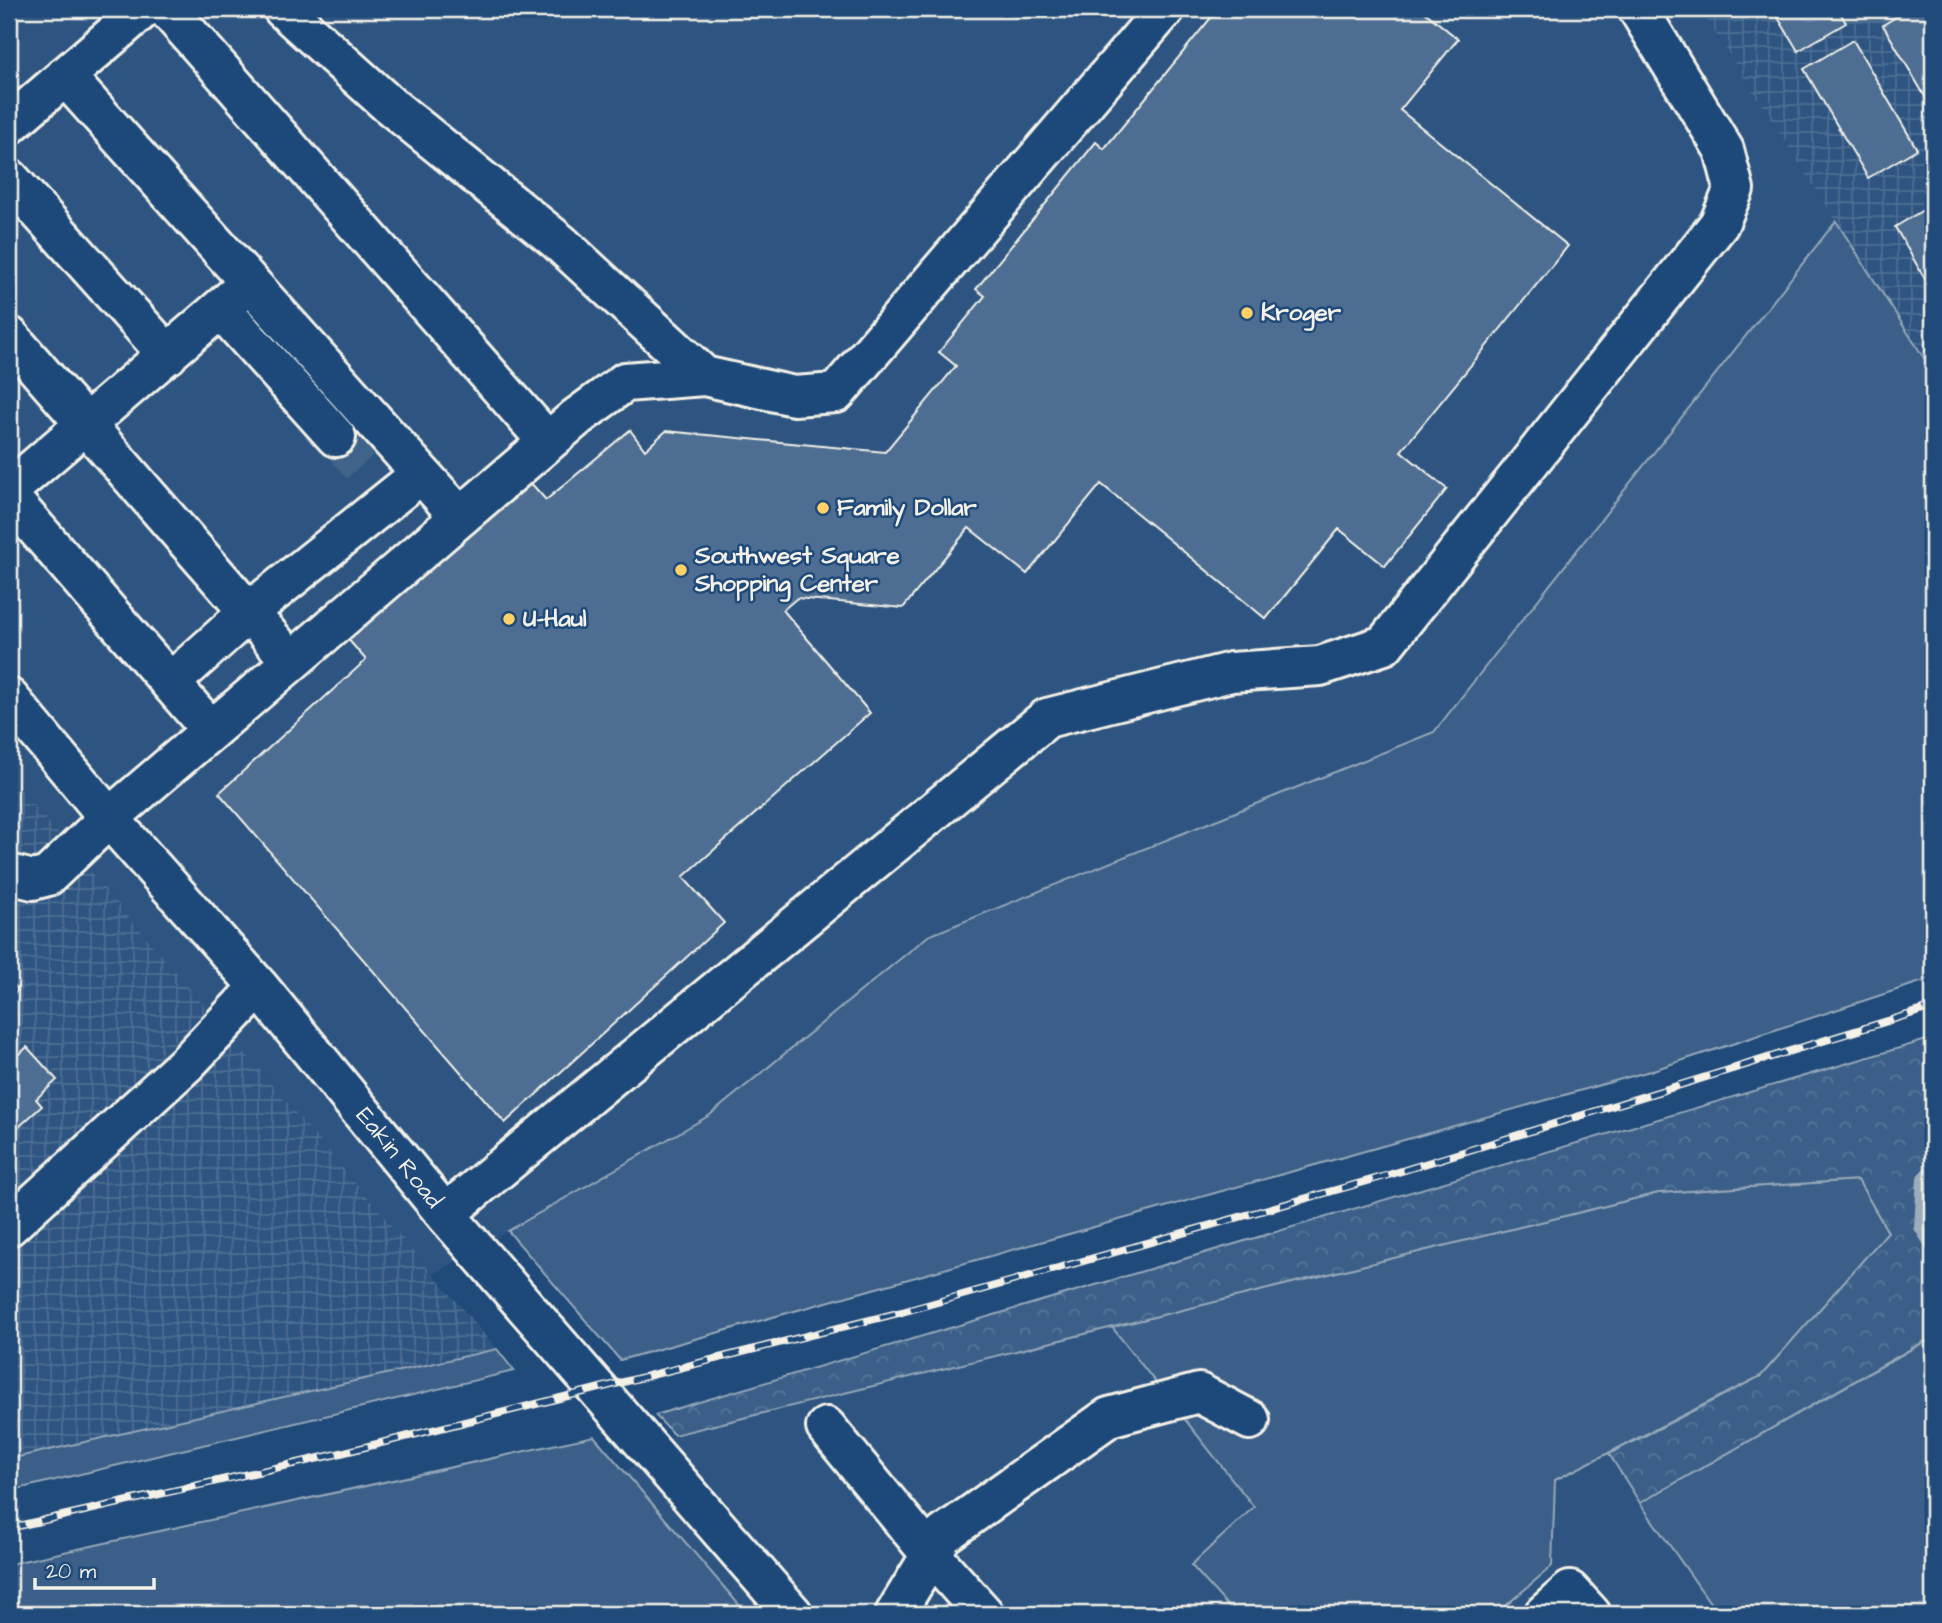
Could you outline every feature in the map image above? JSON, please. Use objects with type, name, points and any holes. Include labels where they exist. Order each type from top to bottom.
[{"type":"street","points":[[167,9],[548,442]]},
{"type":"street","points":[[283,9],[387,103],[559,242],[704,376]]},
{"type":"street","points":[[9,874],[33,880],[48,876],[109,818],[291,661],[576,417],[625,382],[704,376],[794,396],[836,393],[1166,9]]},
{"type":"street","points":[[444,1214],[1047,718],[1231,672],[1320,666],[1384,645],[1719,224],[1734,190],[1724,150],[1638,9]]},
{"type":"street","points":[[9,125],[65,76],[126,14]]},
{"type":"street","points":[[65,76],[460,517]]},
{"type":"street","points":[[9,178],[168,355]]},
{"type":"street","points":[[9,490],[250,283]]},
{"type":"street","points":[[221,309],[335,437]]},
{"type":"street","points":[[9,336],[291,661]]},
{"type":"street","points":[[170,683],[380,487],[421,474]]},
{"type":"street","points":[[9,497],[211,730]]},
{"type":"street","name":"Eakin Road","points":[[9,698],[109,818],[259,987],[444,1214],[793,1614]]},
{"type":"street","points":[[9,1226],[187,1063],[259,987]]},
{"type":"street","points":[[895,1614],[943,1535],[1109,1417],[1199,1393],[1251,1420]]},
{"type":"street","points":[[826,1427],[931,1555],[985,1614]]},
{"type":"street","points":[[1544,1614],[1570,1591],[1591,1614]]},
{"type":"shaded area","points":[[9,9],[1700,9],[1836,221],[1434,732],[928,936],[710,1115],[433,1274],[9,776]]},
{"type":"shaded area","points":[[1700,9],[1933,9],[1933,372],[1836,221]]},
{"type":"shaded area","points":[[9,776],[433,1274],[497,1349],[9,1459]]},
{"type":"shaded area","points":[[1112,1327],[1255,1507],[1191,1565],[1235,1614],[747,1614],[625,1472],[674,1435]]},
{"type":"shaded area","points":[[1609,1454],[1718,1614],[1496,1614],[1552,1566],[1555,1480]]},
{"type":"green space","points":[[1836,221],[1933,372],[1933,978],[1650,1071],[620,1360],[508,1231],[710,1115],[928,936],[1434,732]]},
{"type":"green space","points":[[1933,1038],[1933,1346],[1925,1341],[1640,1503],[1609,1454],[1761,1376],[1888,1232],[1858,1180],[1658,1193],[674,1435],[655,1415]]},
{"type":"green space","points":[[1858,1180],[1888,1232],[1761,1376],[1555,1480],[1552,1566],[1496,1614],[1235,1614],[1191,1565],[1254,1507],[1112,1327],[1658,1193]]},
{"type":"green space","points":[[1926,1341],[1933,1346],[1933,1614],[1718,1614],[1640,1503]]},
{"type":"green space","points":[[497,1349],[514,1371],[9,1491],[9,1459]]},
{"type":"green space","points":[[594,1436],[747,1614],[9,1614],[9,1564]]},
{"type":"building","name":"Southwest Square Shopping Center","points":[[1218,9],[1421,9],[1458,39],[1400,110],[1568,246],[1401,451],[1447,489],[1385,566],[1339,529],[1266,619],[1101,484],[1027,574],[969,528],[903,608],[797,598],[783,610],[870,713],[683,877],[724,923],[505,1123],[219,793],[366,660],[347,638],[530,482],[546,500],[630,430],[645,450],[666,431],[885,452],[956,366],[939,352],[985,296],[976,289],[1096,142],[1104,149]]},
{"type":"building","points":[[1773,9],[1838,9],[1846,23],[1798,51]]},
{"type":"building","points":[[1909,9],[1933,9],[1933,110],[1883,25]]},
{"type":"building","points":[[1853,40],[1917,149],[1868,178],[1804,69]]},
{"type":"building","points":[[1933,204],[1933,293],[1895,227]]},
{"type":"building","points":[[9,979],[18,990],[9,998]]},
{"type":"building","points":[[27,1047],[57,1080],[36,1099],[42,1106],[9,1136],[9,1064]]},
{"type":"waterway","points":[[1933,1168],[1923,1178],[1920,1227],[1933,1248]]},
{"type":"tunnel","points":[[336,437],[370,476]]},
{"type":"railway","points":[[9,1528],[337,1454],[902,1312],[1382,1177],[1933,1007]]},
{"type":"place","name":"Kroger","points":[[1247,313]]},
{"type":"place","name":"Family Dollar","points":[[823,508]]},
{"type":"place","name":"Southwest Square Shopping Center","points":[[681,570]]},
{"type":"place","name":"U-Haul","points":[[509,619]]}]
